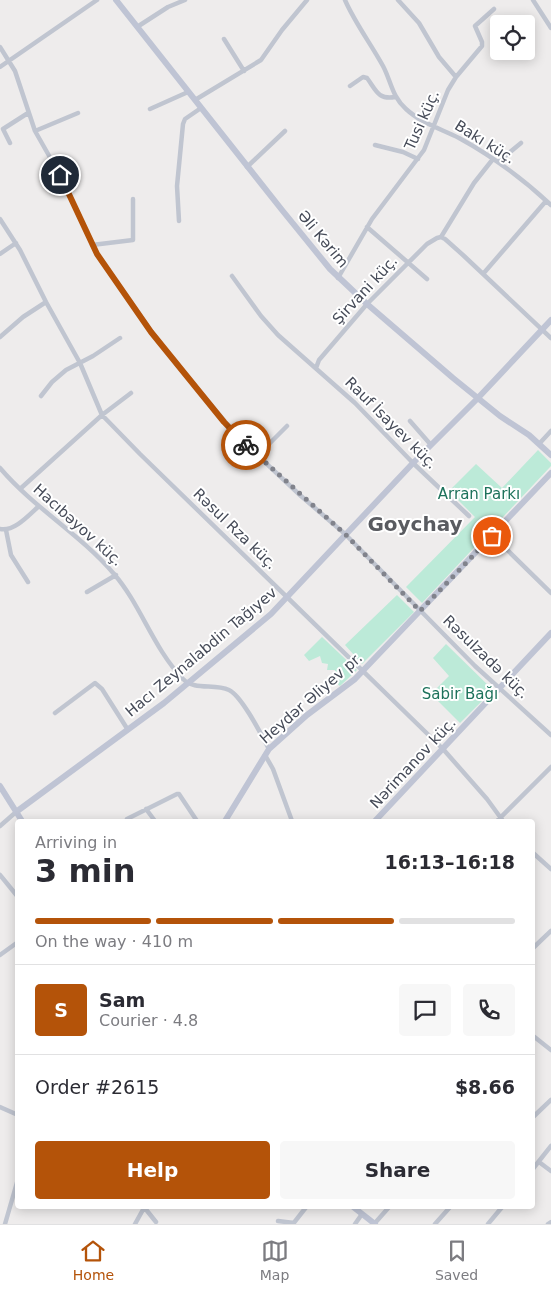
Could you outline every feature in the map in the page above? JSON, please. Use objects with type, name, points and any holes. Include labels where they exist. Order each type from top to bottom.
[{"type":"main road","name":"Əli Kərim","points":[[116,0],[338,278],[478,399],[551,455]]},
{"type":"main road","name":"Hacı Zeynalabdin Tağıyev","points":[[16,812],[188,684],[271,614],[413,463],[478,399],[551,320]]},
{"type":"main road","name":"Heydər Əliyev pr.","points":[[226,819],[267,752],[307,715],[347,686],[551,473]]},
{"type":"main road","name":"Nərimanov küç.","points":[[378,819],[551,633]]},
{"type":"main road","points":[[0,786],[21,819]]},
{"type":"main road","points":[[356,1209],[375,1224]]},
{"type":"street","points":[[0,67],[97,0]]},
{"type":"street","points":[[137,27],[168,7],[185,0]]},
{"type":"street","points":[[195,100],[261,60],[282,30],[307,0]]},
{"type":"street","name":"Bakı küç.","points":[[345,0],[384,68],[395,96],[411,114],[458,138],[495,161],[551,205]]},
{"type":"street","name":"Tusi küç.","points":[[338,278],[367,227],[424,150],[448,90],[456,77],[439,57],[419,23],[398,0]]},
{"type":"street","points":[[533,0],[551,28]]},
{"type":"street","points":[[456,77],[482,46],[474,26],[494,9]]},
{"type":"street","points":[[224,39],[244,71]]},
{"type":"street","name":"Rəsulzadə küç.","points":[[0,47],[15,71],[35,131],[70,196],[92,245],[151,332],[174,361],[224,422],[257,456],[345,534],[420,611],[500,689],[551,735]]},
{"type":"street","points":[[350,86],[363,77],[367,78],[386,99],[395,96]]},
{"type":"street","points":[[150,110],[188,92]]},
{"type":"street","points":[[179,221],[177,186],[183,124],[185,119],[201,108]]},
{"type":"street","points":[[10,143],[4,129],[28,113]]},
{"type":"street","points":[[35,131],[78,113]]},
{"type":"street","points":[[247,166],[286,131]]},
{"type":"street","points":[[521,143],[495,161],[469,190],[441,238],[445,239],[551,338]]},
{"type":"street","points":[[375,145],[403,152],[418,159]]},
{"type":"street","points":[[92,245],[133,240],[133,200]]},
{"type":"street","points":[[483,274],[546,201]]},
{"type":"street","name":"Rəsul Rza küç.","points":[[0,219],[16,243],[80,363],[102,415],[444,749],[487,799],[500,819]]},
{"type":"street","points":[[367,227],[427,279]]},
{"type":"street","name":"Şirvani küç.","points":[[316,368],[319,360],[367,304],[428,244],[437,238],[441,238]]},
{"type":"street","points":[[0,254],[16,243]]},
{"type":"street","name":"Rauf İsayev küç.","points":[[232,276],[268,324],[355,403],[413,463],[469,516]]},
{"type":"street","points":[[0,336],[23,317],[46,302]]},
{"type":"street","points":[[41,396],[52,382],[66,370],[120,338]]},
{"type":"street","points":[[20,489],[102,415],[132,393]]},
{"type":"street","points":[[410,421],[431,445]]},
{"type":"street","points":[[257,456],[287,426]]},
{"type":"street","points":[[539,444],[551,431]]},
{"type":"street","name":"Hacıbəyov küç.","points":[[0,468],[20,489],[86,545],[116,576],[166,657],[188,684]]},
{"type":"street","points":[[0,529],[6,530],[26,518],[39,506]]},
{"type":"street","points":[[6,530],[11,555],[28,582]]},
{"type":"street","points":[[492,536],[551,593]]},
{"type":"street","points":[[87,592],[116,576]]},
{"type":"street","points":[[55,713],[95,683],[102,689],[128,730]]},
{"type":"street","points":[[188,684],[223,688],[233,693],[250,716],[267,752],[291,819]]},
{"type":"street","points":[[502,819],[551,766]]},
{"type":"street","points":[[127,819],[180,794],[196,819]]},
{"type":"street","points":[[146,809],[154,819]]},
{"type":"street","points":[[0,826],[16,812]]},
{"type":"street","points":[[535,855],[551,869]]},
{"type":"street","points":[[0,875],[15,893]]},
{"type":"street","points":[[535,946],[551,931]]},
{"type":"street","points":[[0,955],[15,944]]},
{"type":"street","points":[[535,1038],[551,1050]]},
{"type":"street","points":[[535,1115],[551,1100]]},
{"type":"street","points":[[1,1109],[15,1114]]},
{"type":"street","points":[[535,1167],[551,1146]]},
{"type":"street","points":[[539,1162],[551,1171]]},
{"type":"street","points":[[5,1224],[15,1189]]},
{"type":"street","points":[[135,1224],[144,1209]]},
{"type":"street","points":[[146,1209],[156,1222]]},
{"type":"street","points":[[278,1221],[293,1224],[305,1209]]},
{"type":"street","points":[[375,1224],[388,1209]]},
{"type":"street","points":[[436,1224],[448,1209]]},
{"type":"street","points":[[490,1223],[501,1209]]},
{"type":"street","points":[[355,1224],[362,1214]]},
{"type":"green space","name":"Arran Parkı","points":[[538,450],[551,463],[551,466],[422,603],[406,587],[475,517],[449,491],[476,464],[502,488]]},
{"type":"green space","points":[[397,595],[414,612],[362,664],[345,645]]},
{"type":"green space","points":[[322,637],[357,670],[340,686],[334,681],[335,670],[327,670],[328,664],[322,663],[320,656],[309,661],[304,655]]},
{"type":"green space","name":"Sabir Bağı","points":[[446,644],[493,690],[460,723],[431,694],[449,676],[433,658]]},
{"type":"way so far","points":[[246,445],[345,534],[420,611],[492,536]]},
{"type":"district","name":"Goychay","points":[[415,524]]},
{"type":"route","points":[[60,175],[97,254],[151,332],[224,422],[246,445]]}]
